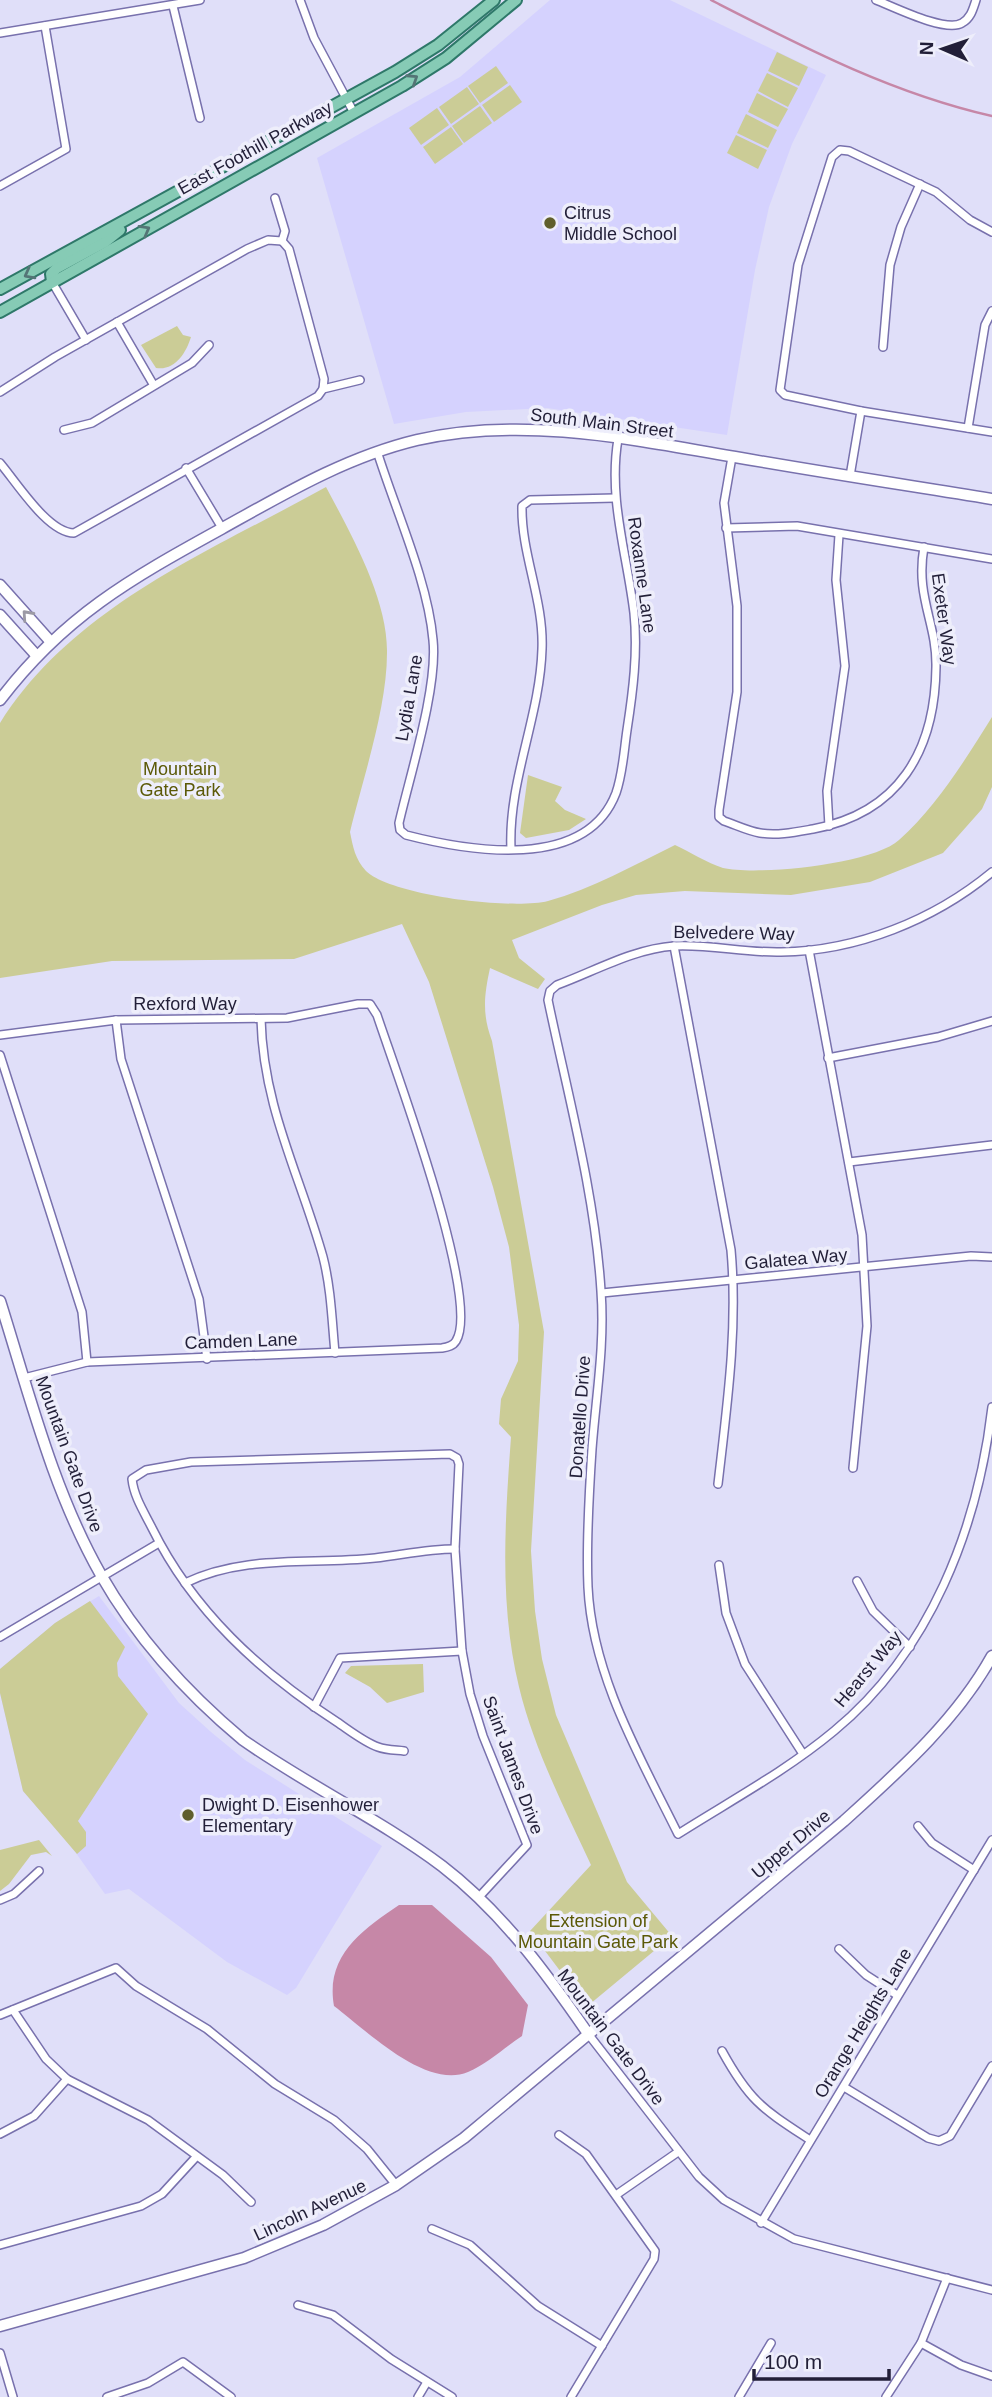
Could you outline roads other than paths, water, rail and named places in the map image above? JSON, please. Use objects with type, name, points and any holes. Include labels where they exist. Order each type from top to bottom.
[{"type":"main road","name":"East Foothill Parkway","points":[[0,289],[346,99],[438,45],[494,0]]},
{"type":"main road","name":"East Foothill Parkway","points":[[0,312],[354,113],[446,58],[516,0]]},
{"type":"main road","points":[[52,282],[51,274],[57,268],[105,242],[141,213]]},
{"type":"main road","name":"South Main Street","points":[[36,655],[101,599],[319,475],[377,451],[458,434],[522,429],[618,439],[992,499]]},
{"type":"main road","points":[[0,585],[50,641]]},
{"type":"main road","points":[[0,615],[36,655],[0,700]]},
{"type":"main road","name":"Mountain Gate Drive","points":[[0,1301],[58,1480],[102,1576],[150,1647],[214,1716],[282,1767],[441,1865],[479,1898],[537,1964],[589,2035]]},
{"type":"main road","name":"Upper Drive","points":[[589,2035],[905,1766],[943,1723],[992,1656]]},
{"type":"main road","name":"Lincoln Avenue","points":[[0,2326],[244,2258],[323,2225],[396,2185],[464,2138],[589,2035]]},
{"type":"street","points":[[0,33],[200,0]]},
{"type":"street","points":[[300,0],[314,38],[354,113]]},
{"type":"street","points":[[876,0],[945,26],[960,25],[970,16],[976,0]]},
{"type":"street","points":[[173,6],[200,118]]},
{"type":"street","points":[[0,186],[66,149],[45,26]]},
{"type":"street","points":[[992,232],[920,184],[849,151],[840,150],[832,157],[798,265],[780,390],[785,395],[862,411],[992,432]]},
{"type":"street","points":[[883,347],[890,265],[901,227],[920,184]]},
{"type":"street","points":[[275,198],[285,231],[282,242]]},
{"type":"street","points":[[0,392],[117,322],[247,249],[268,240],[282,242],[289,250],[324,379],[323,389],[318,396],[83,529],[65,533],[51,525],[0,463]]},
{"type":"street","points":[[52,282],[86,340]]},
{"type":"street","points":[[968,428],[985,325],[992,311]]},
{"type":"street","points":[[117,322],[152,384]]},
{"type":"street","points":[[64,430],[92,423],[152,384],[192,363],[209,345]]},
{"type":"street","points":[[323,389],[360,380]]},
{"type":"street","points":[[850,476],[862,411]]},
{"type":"street","name":"Roxanne Lane","points":[[511,849],[552,846],[587,830],[605,812],[616,793],[635,674],[634,613],[615,498],[614,473],[618,439]]},
{"type":"street","name":"Lydia Lane","points":[[377,451],[427,606],[434,642],[431,675],[399,823],[400,830],[406,835],[448,846],[511,849]]},
{"type":"street","points":[[732,457],[724,503],[726,528],[797,526],[992,559]]},
{"type":"street","points":[[187,468],[222,528]]},
{"type":"street","points":[[511,849],[512,806],[538,696],[542,647],[539,603],[522,506],[530,500],[615,498]]},
{"type":"street","name":"Exeter Way","points":[[726,528],[739,646],[737,692],[719,817],[759,833],[771,834],[830,826],[856,817],[886,797],[914,765],[923,746],[936,666],[919,573],[924,547]]},
{"type":"street","points":[[830,826],[827,791],[845,666],[836,580],[839,534]]},
{"type":"street","name":"Belvedere Way","points":[[550,990],[637,953],[674,946],[780,952],[810,950],[883,933],[934,914],[992,872]]},
{"type":"street","points":[[674,946],[719,1177],[734,1280],[731,1369],[718,1484]]},
{"type":"street","points":[[810,950],[849,1162],[865,1269],[867,1326],[853,1468]]},
{"type":"street","name":"Donatello Drive","points":[[550,990],[548,1000],[597,1242],[602,1293],[601,1365],[592,1450],[588,1588],[596,1641],[613,1696],[678,1834]]},
{"type":"street","name":"Rexford Way","points":[[0,1035],[116,1020],[261,1019],[370,1004],[377,1015],[445,1223],[456,1278],[460,1318],[457,1340]]},
{"type":"street","points":[[261,1019],[261,1052],[268,1090],[323,1258],[335,1353]]},
{"type":"street","points":[[116,1020],[121,1059],[199,1299],[206,1359]]},
{"type":"street","points":[[828,1058],[938,1037],[992,1021]]},
{"type":"street","points":[[0,1055],[82,1311],[88,1362]]},
{"type":"street","points":[[849,1162],[992,1145]]},
{"type":"street","name":"Galatea Way","points":[[602,1293],[865,1269],[971,1256],[992,1257]]},
{"type":"street","name":"Camden Lane","points":[[24,1378],[88,1362],[442,1348],[457,1340]]},
{"type":"street","name":"Hearst Way","points":[[678,1834],[803,1754],[835,1730],[875,1690],[909,1647],[942,1590],[969,1526],[988,1443],[992,1408]]},
{"type":"street","name":"Saint James Drive","points":[[159,1544],[134,1492],[132,1479],[146,1470],[191,1462],[450,1454],[457,1458],[459,1464],[455,1549],[462,1651],[470,1694],[483,1736],[527,1845],[479,1898]]},
{"type":"street","points":[[0,1637],[159,1544],[185,1583],[246,1654],[314,1707],[377,1747],[404,1751]]},
{"type":"street","points":[[185,1583],[209,1571],[246,1563],[377,1558],[414,1550],[455,1549]]},
{"type":"street","points":[[719,1565],[726,1613],[745,1664],[803,1754]]},
{"type":"street","points":[[857,1581],[873,1611],[909,1647]]},
{"type":"street","points":[[314,1707],[340,1658],[462,1651]]},
{"type":"street","points":[[918,1826],[932,1843],[974,1870]]},
{"type":"street","name":"Orange Heights Lane","points":[[761,2222],[992,1840]]},
{"type":"street","points":[[0,1900],[14,1894],[40,1871]]},
{"type":"street","points":[[839,1949],[866,1975],[897,1996]]},
{"type":"street","points":[[0,2015],[116,1968],[136,1986],[207,2029],[275,2084],[334,2120],[367,2149],[396,2185]]},
{"type":"street","points":[[13,2010],[46,2060],[67,2079],[148,2120],[223,2175],[251,2202]]},
{"type":"street","name":"Mountain Gate Drive","points":[[589,2035],[678,2152],[724,2200],[794,2239],[992,2290]]},
{"type":"street","points":[[722,2051],[741,2086],[765,2111],[810,2140]]},
{"type":"street","points":[[844,2087],[928,2138],[939,2141],[950,2136],[992,2066]]},
{"type":"street","points":[[0,2134],[34,2116],[67,2079]]},
{"type":"street","points":[[559,2135],[586,2154],[655,2251],[654,2259],[570,2397]]},
{"type":"street","points":[[616,2195],[678,2152]]},
{"type":"street","points":[[0,2245],[141,2206],[162,2194],[196,2157]]},
{"type":"street","points":[[432,2229],[470,2245],[538,2306],[602,2346]]},
{"type":"street","points":[[886,2397],[921,2343],[947,2278]]},
{"type":"street","points":[[298,2305],[333,2315],[452,2397]]},
{"type":"street","points":[[739,2397],[771,2343]]},
{"type":"street","points":[[921,2343],[961,2365],[992,2376]]},
{"type":"street","points":[[0,2353],[13,2397]]},
{"type":"street","points":[[107,2397],[148,2383],[183,2362],[231,2397]]},
{"type":"street","points":[[418,2397],[427,2382]]},
{"type":"waterway","points":[[711,0],[883,82],[992,116]]},
{"type":"place","name":"Citrus Middle School","points":[[550,223]]},
{"type":"place","name":"Dwight D. Eisenhower Elementary","points":[[188,1815]]},
{"type":"park label","name":"Mountain Gate Park","points":[[180,779]]},
{"type":"park label","name":"Extension of Mountain Gate Park","points":[[598,1931]]}]
